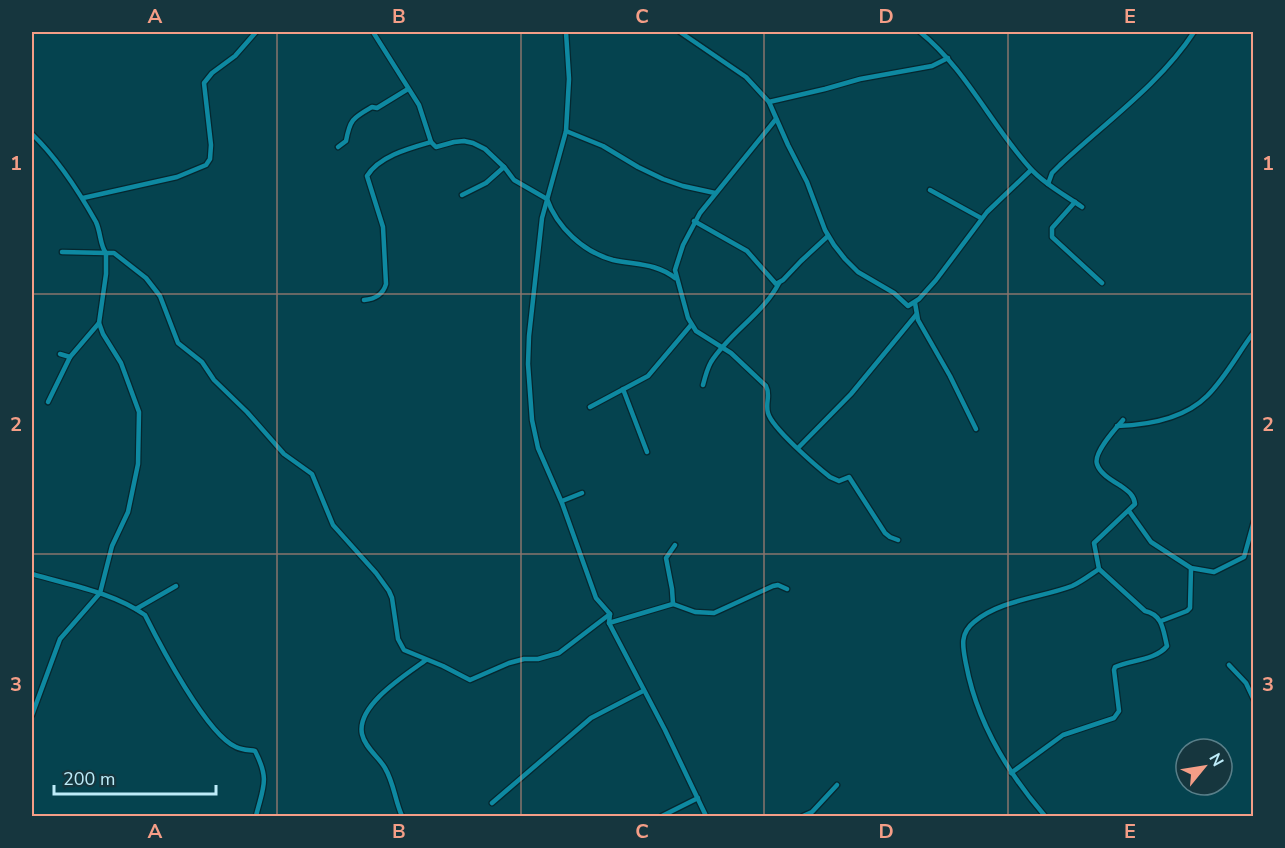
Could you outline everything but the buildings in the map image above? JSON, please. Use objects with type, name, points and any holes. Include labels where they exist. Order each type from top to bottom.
[{"type":"street","points":[[82,198],[177,177],[206,165],[210,159],[211,145],[204,83],[206,78],[235,56],[256,32]]},
{"type":"street","points":[[373,32],[419,105],[431,142],[436,147]]},
{"type":"street","points":[[566,32],[569,79],[566,131],[540,234],[529,336],[528,364],[532,420],[538,448],[562,501],[596,598],[610,614],[609,623],[665,730],[706,816]]},
{"type":"street","points":[[680,32],[746,78],[769,102],[807,182],[828,236],[845,260],[858,272],[894,293],[908,306],[915,303],[936,280],[981,218],[1031,170]]},
{"type":"street","points":[[920,32],[938,46],[948,58],[1031,170],[1082,207]]},
{"type":"street","points":[[1048,184],[1052,173],[1171,62],[1194,32]]},
{"type":"street","points":[[769,102],[860,79],[932,66],[948,58]]},
{"type":"street","points":[[338,147],[346,141],[349,123],[354,118],[372,107],[377,108],[408,89]]},
{"type":"street","points":[[776,119],[694,221],[677,261],[675,278],[691,325],[696,331],[710,342],[723,347],[766,386],[769,391],[767,412],[770,418],[830,477],[839,481],[849,477],[885,533],[898,540]]},
{"type":"street","points":[[566,131],[603,146],[663,179],[715,193]]},
{"type":"street","points":[[32,134],[51,154],[82,198],[99,229],[102,236],[102,249],[106,253],[106,274],[99,323],[70,357],[48,402]]},
{"type":"street","points":[[429,153],[436,147],[464,141],[485,149],[514,180],[547,199],[553,215],[594,253],[613,260],[657,267],[675,278]]},
{"type":"street","points":[[364,300],[379,295],[386,284],[382,227],[368,176],[375,167],[389,158],[431,142]]},
{"type":"street","points":[[462,195],[486,183],[504,167]]},
{"type":"street","points":[[930,190],[981,218]]},
{"type":"street","points":[[1075,202],[1052,228],[1052,237],[1102,283]]},
{"type":"street","points":[[694,221],[747,251],[774,283],[779,283]]},
{"type":"street","points":[[703,385],[711,363],[723,347],[772,296],[779,283],[828,236]]},
{"type":"street","points":[[62,252],[114,253],[146,278],[160,296],[178,343],[202,362],[214,380],[247,412],[284,454],[312,474],[333,525],[340,536],[376,573],[389,591],[400,646],[410,654],[470,680],[509,663],[559,653],[610,614]]},
{"type":"street","points":[[915,303],[916,315],[927,339],[950,376],[976,429]]},
{"type":"street","points":[[798,448],[851,394],[916,315]]},
{"type":"street","points":[[32,715],[60,639],[100,593],[112,546],[128,512],[138,464],[139,412],[121,363],[109,345],[99,323]]},
{"type":"street","points":[[590,407],[648,376],[691,325]]},
{"type":"street","points":[[1117,426],[1158,423],[1188,409],[1206,397],[1254,332]]},
{"type":"street","points":[[60,354],[70,357]]},
{"type":"street","points":[[623,389],[647,452]]},
{"type":"street","points":[[1011,773],[1063,735],[1114,718],[1119,711],[1114,670],[1120,665],[1163,651],[1167,646],[1161,621],[1154,613],[1145,611],[1099,569],[1094,543],[1135,504],[1131,494],[1104,474],[1097,464],[1097,457],[1102,447],[1123,420]]},
{"type":"street","points":[[562,501],[582,493]]},
{"type":"street","points":[[1129,511],[1151,542],[1191,568],[1214,572],[1244,557],[1254,521]]},
{"type":"street","points":[[673,604],[666,558],[675,545]]},
{"type":"street","points":[[1161,621],[1190,608],[1191,568]]},
{"type":"street","points":[[1046,816],[1011,773],[981,718],[968,675],[963,644],[964,634],[974,622],[1004,606],[1074,585],[1099,569]]},
{"type":"street","points":[[32,574],[100,593],[144,615],[195,703],[216,731],[235,747],[255,751],[263,768],[265,780],[256,816]]},
{"type":"street","points":[[609,623],[673,604],[695,612],[714,613],[773,586],[778,585],[787,589]]},
{"type":"street","points":[[136,609],[176,586]]},
{"type":"street","points":[[402,816],[386,769],[365,741],[362,728],[376,699],[388,687],[426,660]]},
{"type":"street","points":[[1229,665],[1245,683],[1254,700]]},
{"type":"street","points":[[492,803],[591,718],[643,691]]},
{"type":"street","points":[[803,816],[812,812],[837,785]]},
{"type":"street","points":[[662,816],[698,798]]}]
